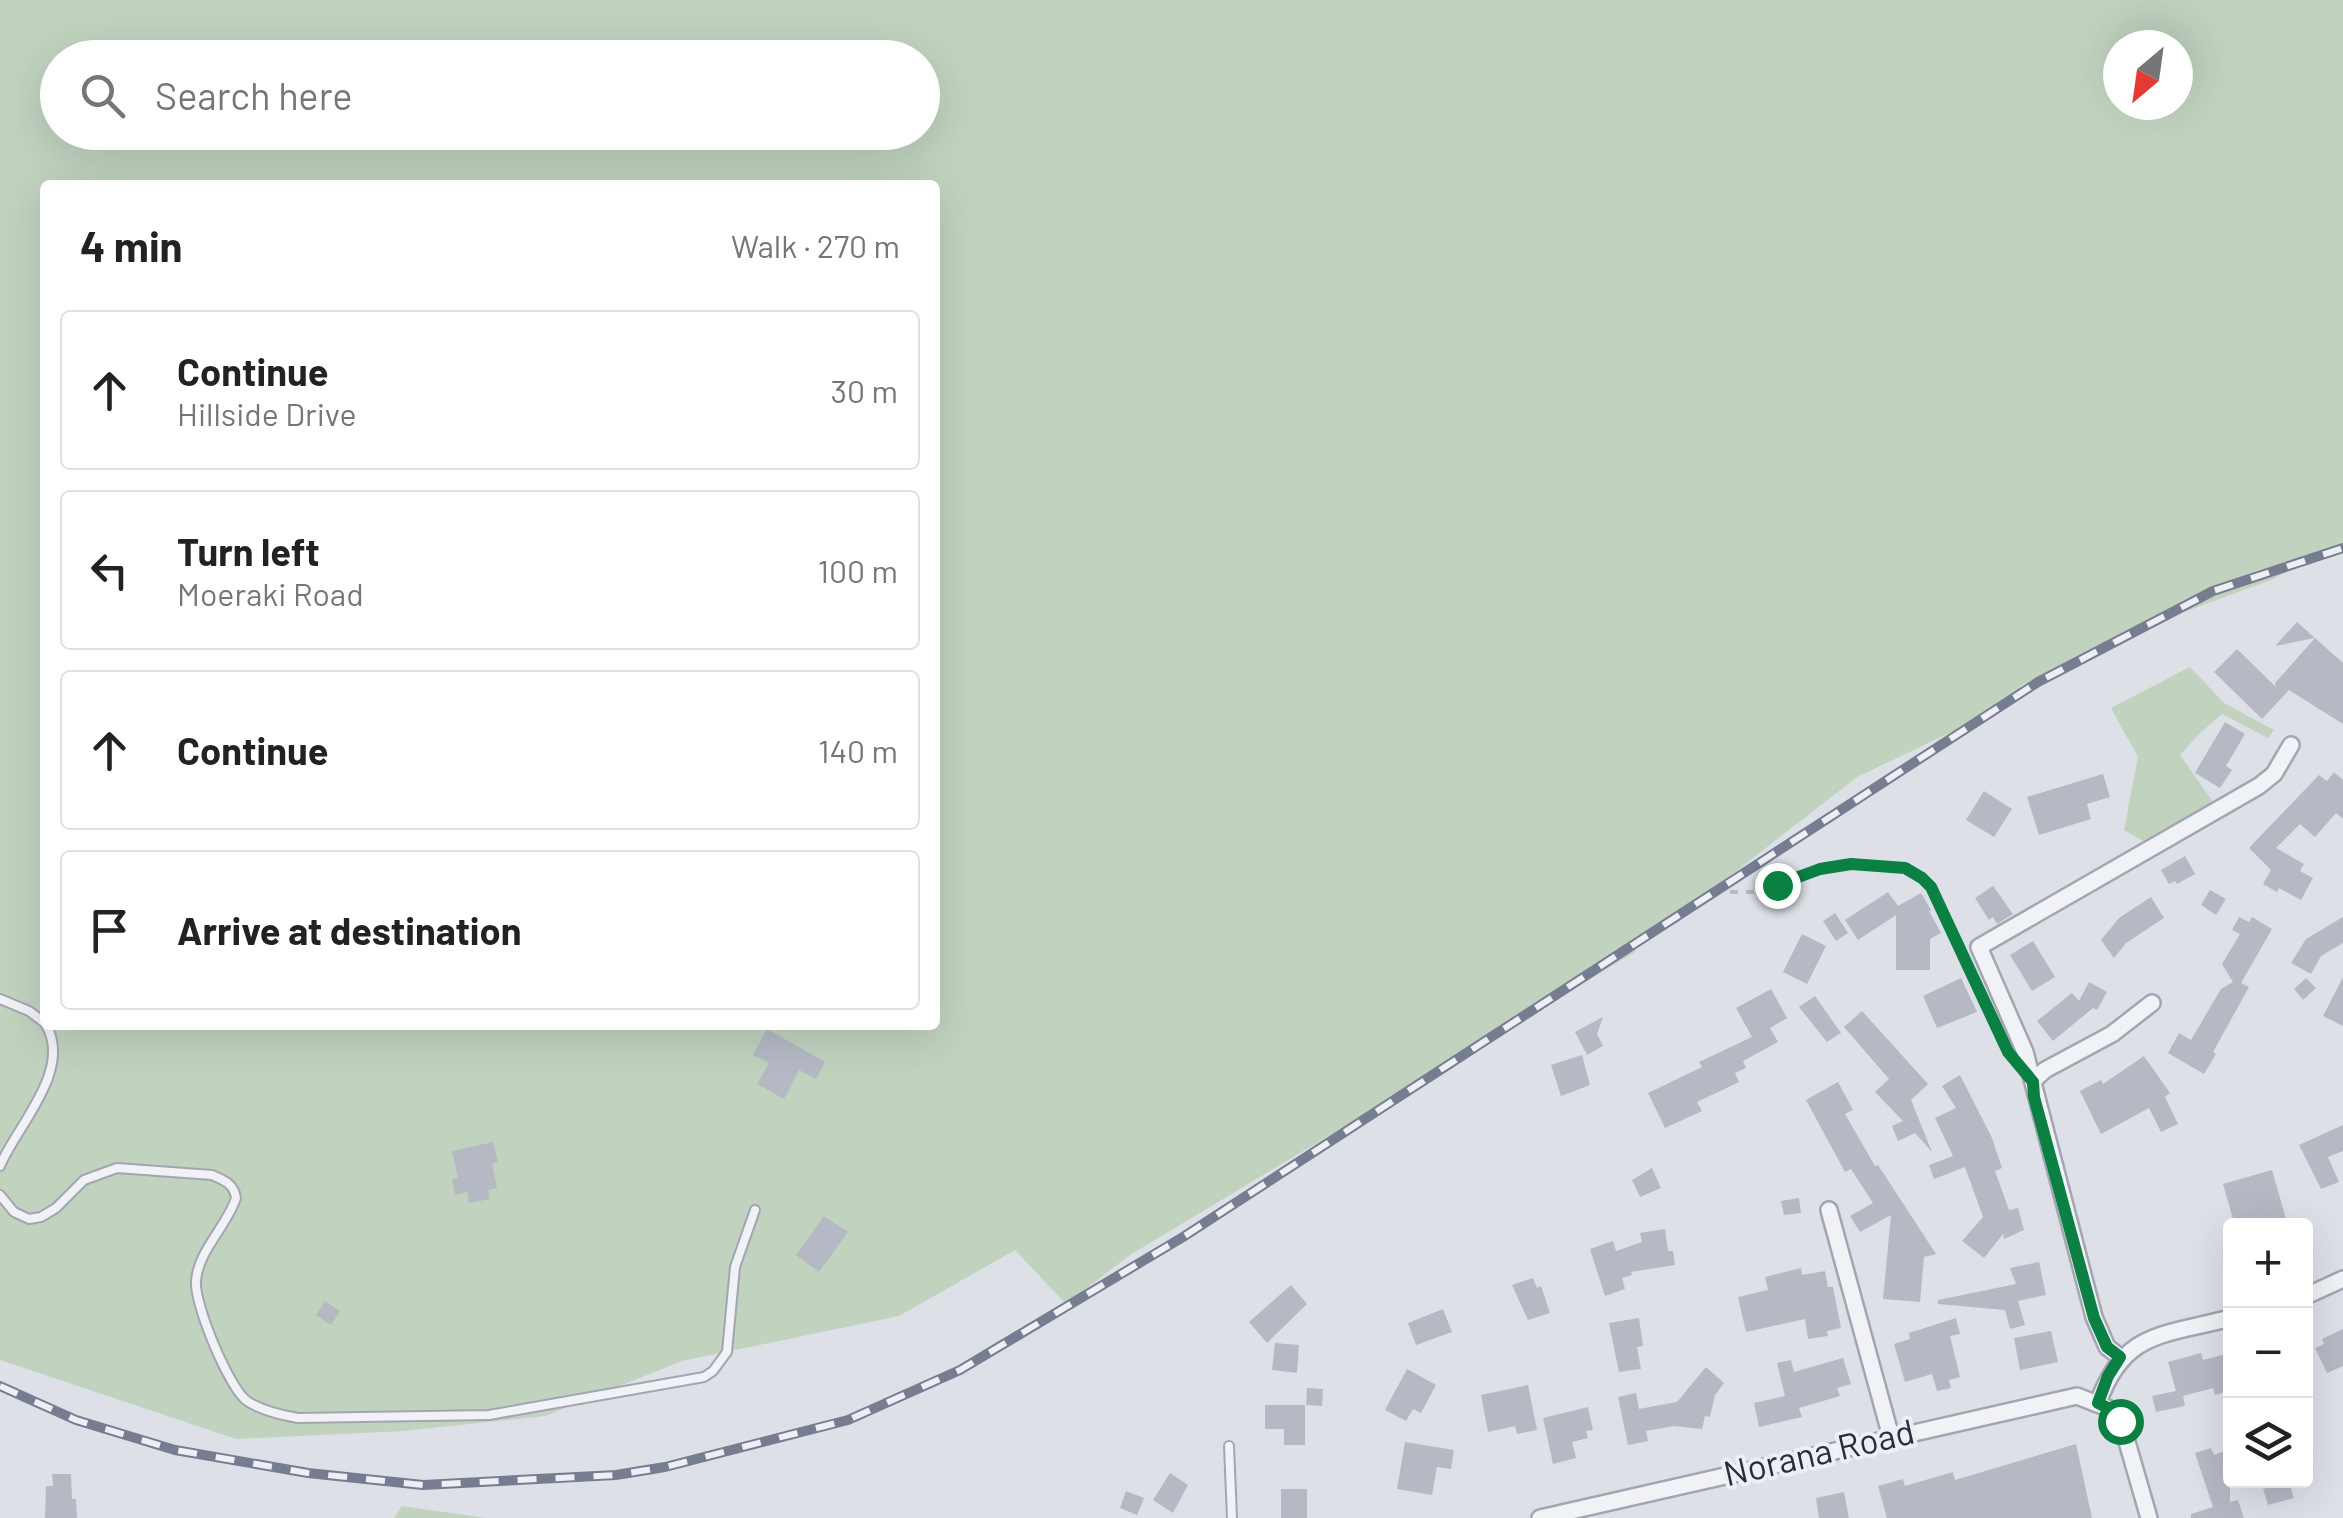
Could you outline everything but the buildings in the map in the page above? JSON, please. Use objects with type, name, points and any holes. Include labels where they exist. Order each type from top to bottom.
[{"type":"street","points":[[2120,1357],[2107,1347],[2094,1318],[2025,1052],[1979,948],[2260,786],[2274,774],[2292,745]]},
{"type":"street","points":[[2033,1082],[2045,1070],[2112,1034],[2152,1003]]},
{"type":"street","points":[[1829,1210],[1891,1437]]},
{"type":"street","points":[[2313,1293],[2343,1279]]},
{"type":"street","points":[[2149,1518],[2120,1421],[2098,1403],[2108,1376],[2120,1357],[2146,1341],[2223,1320]]},
{"type":"street","name":"Norana Road","points":[[1540,1518],[2066,1397],[2077,1396],[2098,1403]]},
{"type":"lane","points":[[0,998],[40,1019]]},
{"type":"lane","points":[[0,1166],[40,1098],[54,1052],[50,1030]]},
{"type":"lane","points":[[0,1195],[14,1212],[30,1219],[56,1208],[84,1180],[117,1168],[212,1176],[226,1181],[235,1190],[236,1198],[199,1267],[198,1302],[235,1389],[247,1401],[274,1414],[298,1418],[489,1415],[704,1376],[713,1371],[727,1352],[735,1267],[754,1210]]},
{"type":"lane","points":[[1229,1446],[1232,1518]]},
{"type":"path","points":[[1730,892],[1753,892],[1820,869],[1851,864],[1905,868],[1931,887],[1969,970]]},
{"type":"green space","points":[[0,0],[2343,0],[2343,550],[2305,555],[2276,578],[2152,624],[2020,686],[2019,700],[1857,777],[1708,893],[1640,935],[1635,952],[1130,1255],[1066,1304],[1015,1250],[899,1316],[682,1361],[545,1416],[404,1431],[236,1439],[0,1360]]},
{"type":"green space","points":[[2190,667],[2224,703],[2274,730],[2268,738],[2222,714],[2180,755],[2213,802],[2143,841],[2124,830],[2138,757],[2111,708]]},
{"type":"green space","points":[[402,1506],[486,1518],[394,1518]]},
{"type":"railway","points":[[0,1386],[76,1420],[175,1450],[308,1473],[423,1485],[616,1475],[665,1467],[848,1420],[960,1370],[1183,1237],[2038,682],[2213,591],[2343,548]]},
{"type":"route","points":[[1777,885],[1820,869],[1884,864],[1905,868],[1931,887],[2008,1052],[2033,1082],[2094,1318],[2107,1347],[2120,1357],[2098,1403],[2120,1421]]}]
